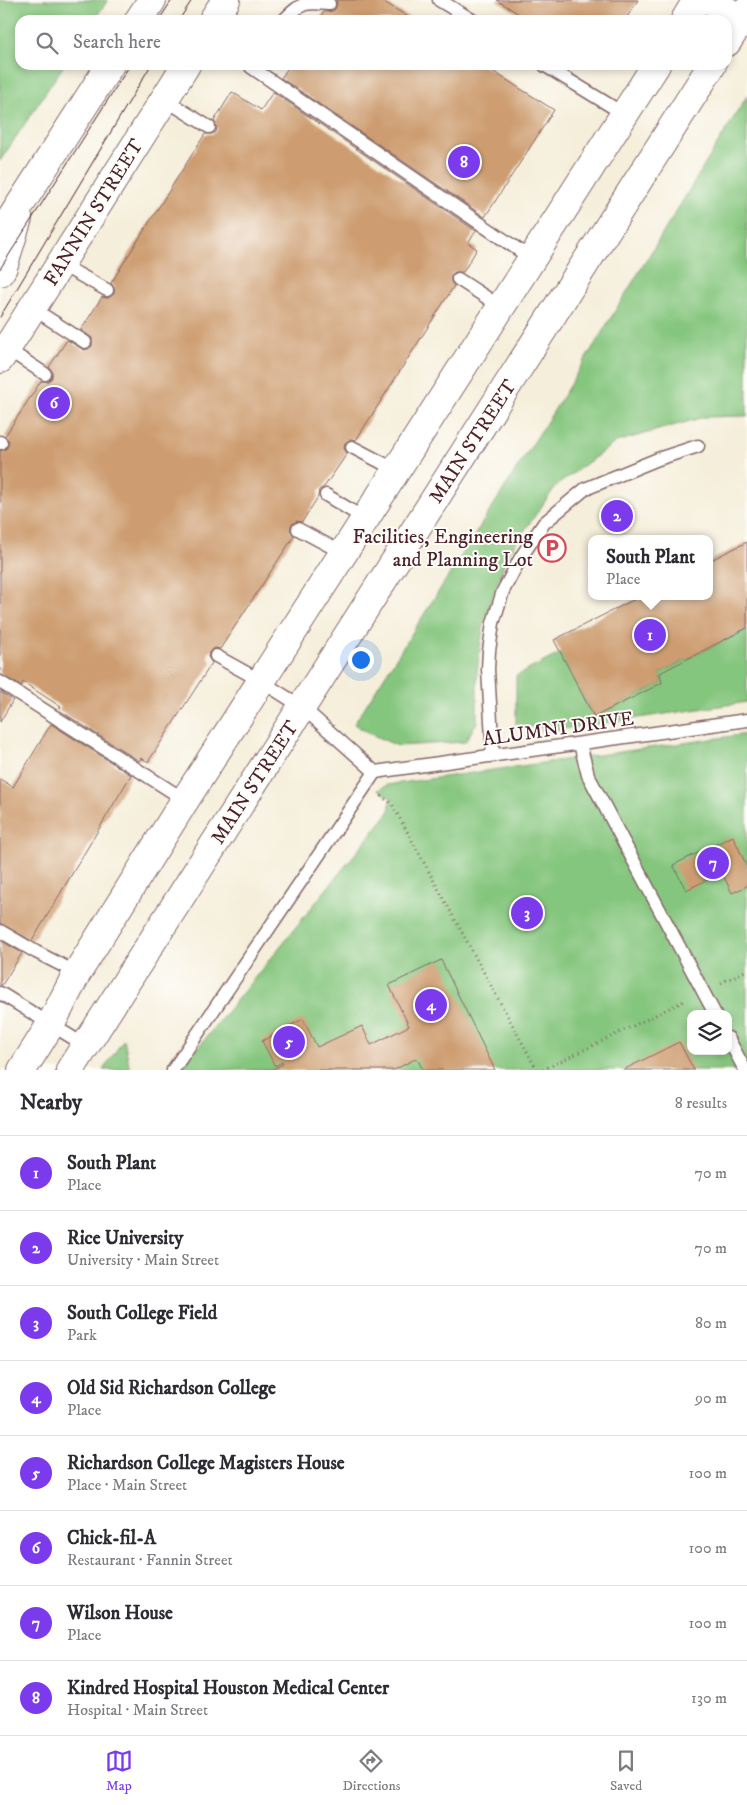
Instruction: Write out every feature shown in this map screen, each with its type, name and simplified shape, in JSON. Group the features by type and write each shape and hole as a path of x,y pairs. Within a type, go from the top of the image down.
{"main road":[{"path":"142,15 152,0"},
{"path":"216,15 226,0"},
{"path":"687,15 697,0"},
{"path":"710,0 728,15"},
{"path":"0,236 107,70"},
{"name":"FANNIN STREET","path":"3,354 183,70"},
{"path":"22,1070 51,1024 77,973 185,800 653,70"},
{"name":"MAIN STREET","path":"70,1070 709,70"},
{"path":"0,272 23,199"}],"lane":[{"path":"440,0 464,15"},
{"path":"289,15 298,6 314,3 329,4"},
{"path":"256,70 532,259"},
{"path":"552,70 624,114"},
{"path":"164,100 210,128"},
{"path":"60,264 107,290"},
{"path":"458,279 501,307"},
{"path":"32,308 85,342"},
{"path":"3,354 45,374"},
{"path":"493,756 488,669 489,651 493,623 503,591 521,556 544,523 585,489 658,459 698,446"},
{"path":"352,447 396,470"},
{"path":"326,495 365,519"},
{"path":"298,530 343,553"},
{"path":"173,1070 375,772 302,707 216,656"},
{"path":"0,682 185,800"},
{"name":"ALUMNI DRIVE","path":"375,772 747,720"},
{"path":"580,744 588,775 713,1010"},
{"path":"0,931 77,973"},
{"path":"0,993 86,1046"},
{"path":"732,1046 745,1070"}],"path":[{"path":"366,786 392,804 537,1070"},
{"path":"543,1070 747,970"}],"green space":[{"path":"0,0 108,0 98,15 15,15 15,70 61,70 0,161"},
{"path":"747,96 747,416 704,417 616,442 556,486 507,555 484,621 477,672 477,722 465,742 398,746 368,733 354,724 555,409"},
{"path":"747,629 747,702 542,732 542,726 523,727 516,724 516,676 561,653 594,717 662,683 660,673"},
{"path":"747,734 747,1070 180,1070 389,812 391,798 378,790 387,785"},
{"path":"124,1039 130,1070 103,1070"}],"building":[{"path":"336,0 381,0 405,15 322,15 324,12 335,9"},
{"path":"497,0 638,0 628,15 520,15"},
{"path":"287,70 491,70 554,110 485,217 281,78"},
{"path":"232,92 261,110 273,92 476,231 468,243 477,249 463,272 455,272 451,275 451,282 454,286 356,440 351,439 345,443 344,448 347,454 324,487 319,490 318,497 302,522 297,521 291,525 290,530 294,536 220,649 215,648 209,652 208,657 212,663 148,762 141,758 139,761 59,710 61,707 23,682 21,686 0,674 0,451 7,448 9,441 5,436 41,381 48,381 52,378 52,371 49,367 67,340 84,350 92,346 92,338 81,330 102,297 108,298 114,294 115,289 111,283 205,134 216,132 217,127 214,121"},
{"path":"747,542 747,628 660,673 662,683 594,717 554,640 633,600 713,600 713,559"},
{"path":"0,692 13,700 0,722"},
{"path":"51,724 131,775 32,941 0,923 0,779 13,787"},
{"path":"733,836 747,867 747,886 732,893 722,873 686,890 673,865"},
{"path":"0,940 22,953 2,985 0,985"},
{"path":"441,960 495,1070 423,1070 417,1058 394,1070 271,1070 283,1064 282,1062 275,1066 262,1041 303,1019 317,1047 362,1026 371,1045 409,1026 389,985"},
{"path":"679,1042 694,1070 623,1070"}],"tram line":[{"path":"162,15 172,0"},
{"path":"182,15 192,0"},
{"path":"0,269 127,70"},
{"path":"0,317 148,70"}],"place":[{"name":"Kindred Hospital Houston Medical Center","path":"464,162"},
{"name":"Chick-fil-A","path":"54,403"},
{"name":"Rice University","path":"617,516"},
{"name":"Facilities, Engineering and Planning Lot","path":"552,548"},
{"name":"South Plant","path":"650,635"},
{"name":"Wilson House","path":"713,863"},
{"name":"South College Field","path":"527,913"},
{"name":"Old Sid Richardson College","path":"431,1005"},
{"name":"Richardson College Magisters House","path":"289,1042"}]}
